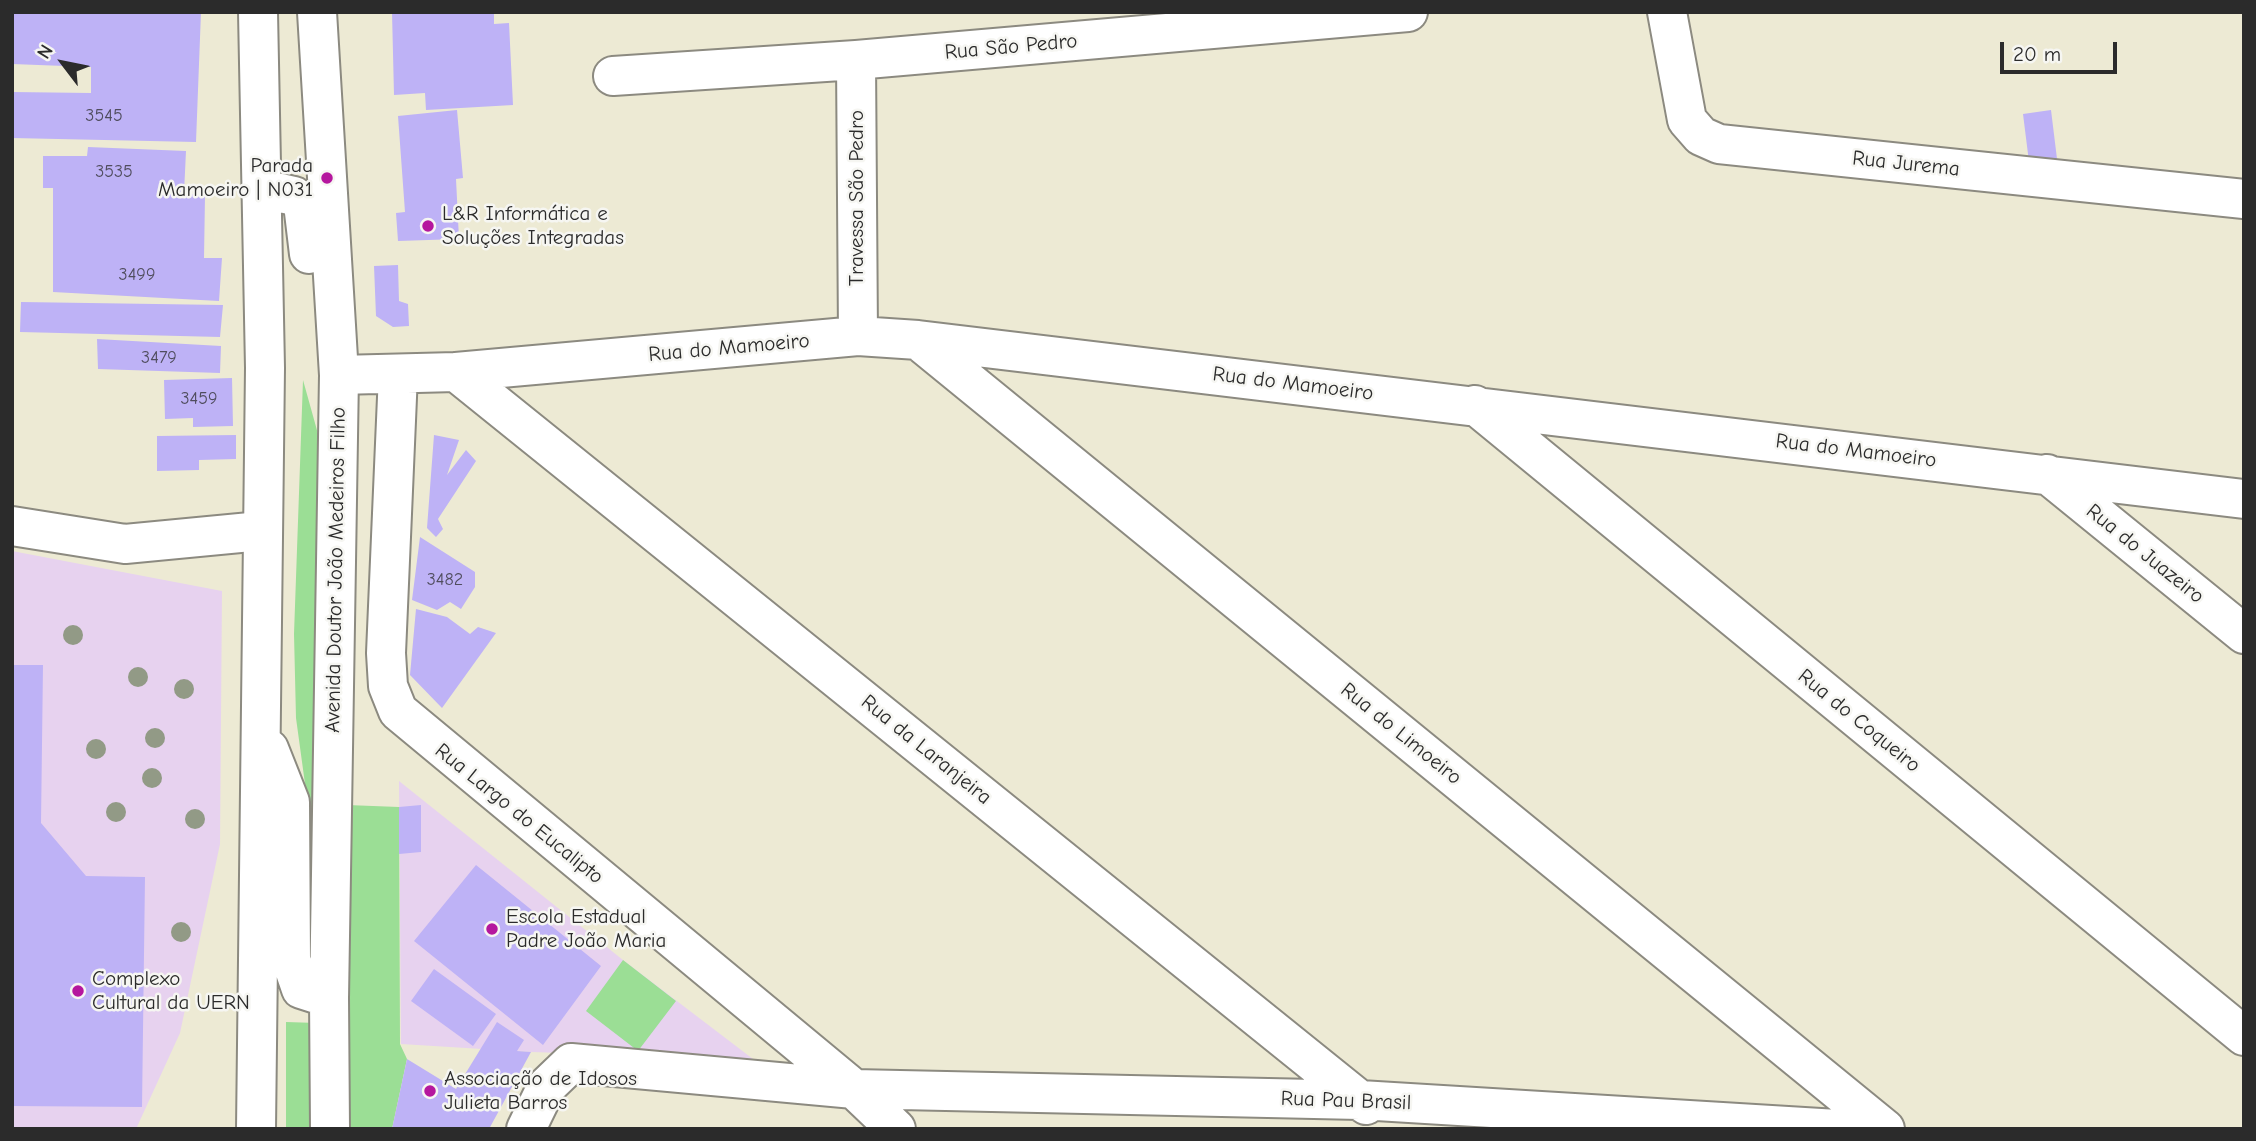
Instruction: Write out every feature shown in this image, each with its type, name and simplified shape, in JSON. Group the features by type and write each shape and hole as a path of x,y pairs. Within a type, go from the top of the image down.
{"street":[{"path":"256,1129 265,368 258,12"},
{"name":"Avenida Doutor João Medeiros Filho","path":"317,12 339,375 340,469 329,998 330,1129"},
{"name":"Rua São Pedro","path":"613,76 856,60 1137,24 1408,12"},
{"name":"Rua Jurema","path":"1667,12 1687,120 1700,136 1719,144 2244,199"},
{"name":"Travessa São Pedro","path":"856,60 858,336"},
{"path":"262,196 276,192 294,196 303,204 309,243 318,394 340,469"},
{"name":"Rua do Mamoeiro","path":"339,375 456,372 858,336 918,340 1475,405 2244,499"},
{"name":"Rua do Limoeiro","path":"918,340 1885,1129"},
{"name":"Rua da Laranjeira","path":"456,372 1395,1129"},
{"name":"Rua Largo do Eucalipto","path":"398,374 386,653 388,685 398,711 872,1115"},
{"name":"Rua do Coqueiro","path":"1475,405 2244,1036"},
{"name":"Rua do Juazeiro","path":"2047,474 2244,634"},
{"path":"12,526 125,544 261,531"},
{"path":"261,730 290,802 290,961 301,989 329,998"},
{"path":"526,1129 547,1086 570,1063 872,1115"},
{"name":"Rua Pau Brasil","path":"872,1115 1360,1100 1837,1129"}],"shaded area":[{"path":"12,551 222,591 220,844 180,1033 136,1129 12,1129"},
{"name":"Escola Estadual Padre João Maria","path":"399,781 623,960 753,1059 531,1052 401,1044"}],"green space":[{"path":"303,380 330,477 312,835 296,718 294,634"},
{"path":"347,805 399,807 400,1044 407,1059 392,1129 348,1129"},
{"path":"623,960 676,1001 638,1051 586,1011"},
{"path":"286,1022 317,1023 316,1129 286,1129"}],"building":[{"path":"12,12 201,12 196,142 12,138 12,92 91,93 91,67 12,64"},
{"path":"392,12 494,12 494,24 509,23 513,105 426,110 425,93 394,95"},
{"path":"457,110 463,178 456,179 459,239 398,241 396,213 405,212 398,116"},
{"path":"2051,110 2058,167 2030,170 2023,114"},
{"path":"88,147 186,151 184,193 205,196 204,258 222,258 219,301 53,292 53,188 43,188 43,156 87,156"},
{"path":"398,265 399,301 408,304 409,326 393,327 376,316 374,266"},
{"path":"21,302 223,305 220,337 20,332"},
{"path":"97,339 221,346 220,373 98,369"},
{"path":"232,378 233,426 193,427 193,418 165,419 164,380"},
{"path":"236,435 236,459 199,460 199,470 157,471 157,436"},
{"path":"434,435 459,440 447,475 466,450 476,461 438,519 443,529 436,537 427,528"},
{"path":"420,537 475,572 475,587 461,609 450,602 437,610 412,600"},
{"path":"416,609 447,617 470,634 478,627 496,633 442,708 410,675"},
{"name":"Complexo Cultural da UERN","path":"12,665 43,665 41,823 86,876 145,877 142,1107 12,1106"},
{"path":"421,805 421,852 399,854 399,807"},
{"path":"476,865 601,966 543,1045 414,941"},
{"path":"434,969 496,1014 473,1046 411,1001"},
{"path":"497,1022 524,1040 517,1051 531,1052 489,1129 392,1129 407,1059 456,1089"}],"place":[{"name":"Parada Mamoeiro | N031","path":"327,178"},
{"name":"L&R Informática e Soluções Integradas","path":"428,226"},
{"name":"Escola Estadual Padre João Maria","path":"492,929"},
{"name":"Complexo Cultural da UERN","path":"78,991"},
{"name":"Associação de Idosos Julieta Barros","path":"430,1091"}]}
